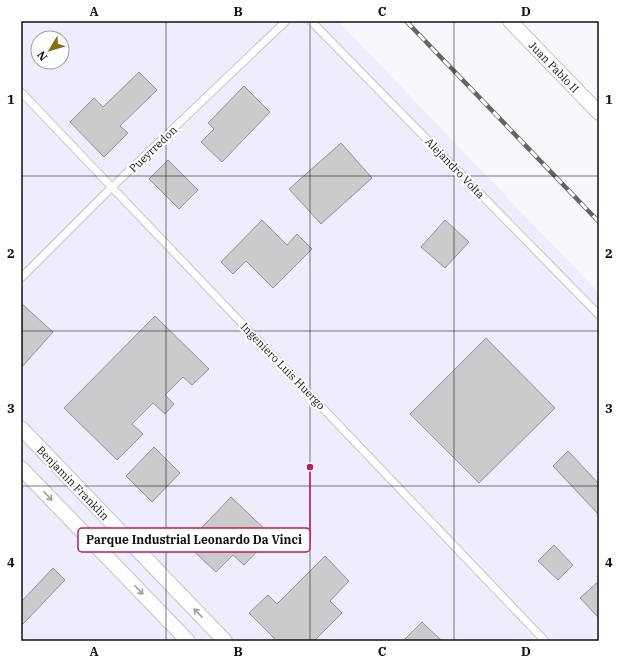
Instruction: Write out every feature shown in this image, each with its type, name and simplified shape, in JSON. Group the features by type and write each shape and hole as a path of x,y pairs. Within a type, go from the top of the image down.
{"street":[{"name":"Juan Pablo II","path":"510,21 599,113"},
{"name":"Benjamín Franklin","path":"21,428 225,641"},
{"path":"21,468 188,641"}],"lane":[{"name":"Pueyrredon","path":"21,278 112,187 286,21"},
{"name":"Alejandro Volta","path":"311,21 599,315"},
{"name":"Ingeniero Luis Huergo","path":"21,92 545,641"}],"shaded area":[{"path":"21,21 338,21 599,293 599,641 21,641"}],"building":[{"path":"139,72 157,90 120,126 128,133 104,157 70,122 94,98 103,107"},
{"path":"244,86 270,112 222,162 201,142 214,129 208,123"},
{"path":"341,143 372,178 321,224 289,189"},
{"path":"168,160 198,190 179,209 149,179"},
{"path":"262,220 287,245 297,234 312,249 273,288 246,261 233,274 221,262"},
{"path":"445,220 469,242 445,268 421,247"},
{"path":"21,303 53,332 21,368"},
{"path":"155,316 209,369 192,385 183,377 165,395 174,404 165,414 153,403 132,424 143,434 117,460 64,408"},
{"path":"486,338 555,408 479,483 410,414"},
{"path":"154,447 180,473 152,502 126,476"},
{"path":"568,451 599,484 599,515 553,466"},
{"path":"231,497 272,536 244,565 233,555 216,572 186,544"},
{"path":"554,545 573,565 558,580 538,561"},
{"path":"325,556 349,581 330,601 342,613 314,641 277,641 249,613 268,595 277,604"},
{"path":"53,568 65,580 23,624 21,622 21,602"},
{"path":"599,581 599,618 580,598"},
{"path":"422,622 442,641 403,641"}],"railway":[{"path":"406,21 599,222"}],"place":[{"name":"Parque Industrial Leonardo Da Vinci","path":"310,467"}]}
